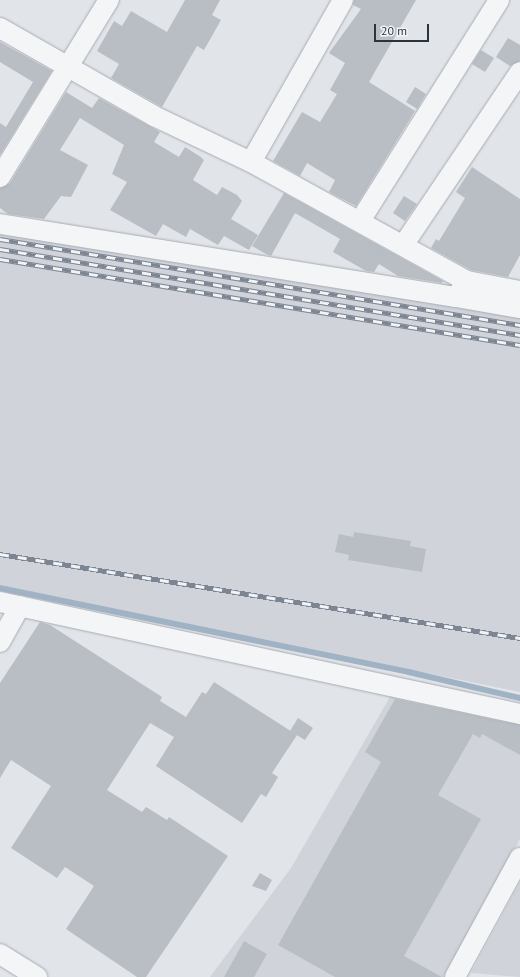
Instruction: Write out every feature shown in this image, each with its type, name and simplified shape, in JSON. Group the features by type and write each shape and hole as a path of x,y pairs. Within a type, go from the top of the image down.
{"street":[{"path":"0,177 109,0"},
{"path":"251,162 343,0"},
{"path":"360,221 499,0"},
{"path":"0,28 67,68 154,116 251,162 404,244 462,289 520,308"},
{"path":"404,244 520,72"},
{"path":"0,224 462,289 520,291"},
{"path":"0,602 520,714"},
{"path":"0,642 20,606"},
{"path":"457,977 520,858"},
{"path":"0,954 28,974"}],"shaded area":[{"path":"0,232 520,318 520,692 0,586"},
{"path":"394,690 520,718 520,839 444,977 210,977 291,868"},
{"path":"520,882 520,977 471,973"}],"building":[{"path":"185,0 220,0 212,15 221,20 204,50 197,46 162,107 111,78 119,64 97,51 114,21 122,26 131,11 167,32"},
{"path":"354,0 416,0 369,82 415,111 356,206 329,192 335,180 307,163 300,176 273,161 302,112 320,122 337,94 330,90 345,63 329,53 361,9 353,5"},
{"path":"508,38 520,45 520,61 510,66 496,57"},
{"path":"0,42 52,71 0,155 0,123 6,127 33,82 0,62"},
{"path":"481,50 494,58 485,72 472,64"},
{"path":"415,87 426,94 417,109 406,102"},
{"path":"66,92 92,108 99,98 160,132 154,142 179,157 185,147 201,157 204,160 193,180 217,195 222,187 237,195 242,201 231,219 258,235 249,250 224,236 218,245 190,229 186,237 163,224 156,236 110,210 127,182 112,174 124,145 80,118 60,150 88,165 71,197 61,196 44,219 8,214 0,208 0,188 10,183"},
{"path":"472,167 520,199 520,255 508,277 471,270 431,248 436,239 439,241 465,198 456,192"},
{"path":"284,193 443,281 442,283 398,276 379,264 374,272 366,271 333,252 340,239 295,213 271,256 266,254 252,246"},
{"path":"404,196 417,204 405,221 393,213"},
{"path":"354,532 411,541 410,546 426,549 422,572 348,560 349,555 335,552 339,534 353,537"},
{"path":"40,622 50,625 162,697 160,701 186,717 202,692 206,694 214,682 297,735 272,773 278,777 266,797 261,794 242,823 156,766 174,737 150,723 107,790 142,812 146,807 167,820 169,817 228,856 146,977 137,977 66,929 94,886 65,867 57,878 11,848 51,786 11,760 0,778 0,683"},
{"path":"395,699 520,725 520,755 482,734 480,738 473,734 438,795 481,819 404,956 442,977 335,977 278,945 381,762 365,752"},
{"path":"298,718 313,728 305,740 290,731"},
{"path":"260,873 272,880 266,891 252,886"},
{"path":"244,941 267,954 254,977 224,977"}],"waterway":[{"path":"0,588 409,672 520,698"}],"railway":[{"path":"0,239 520,325"},
{"path":"0,249 520,335"},
{"path":"0,259 520,345"},
{"path":"0,554 520,638"}]}
